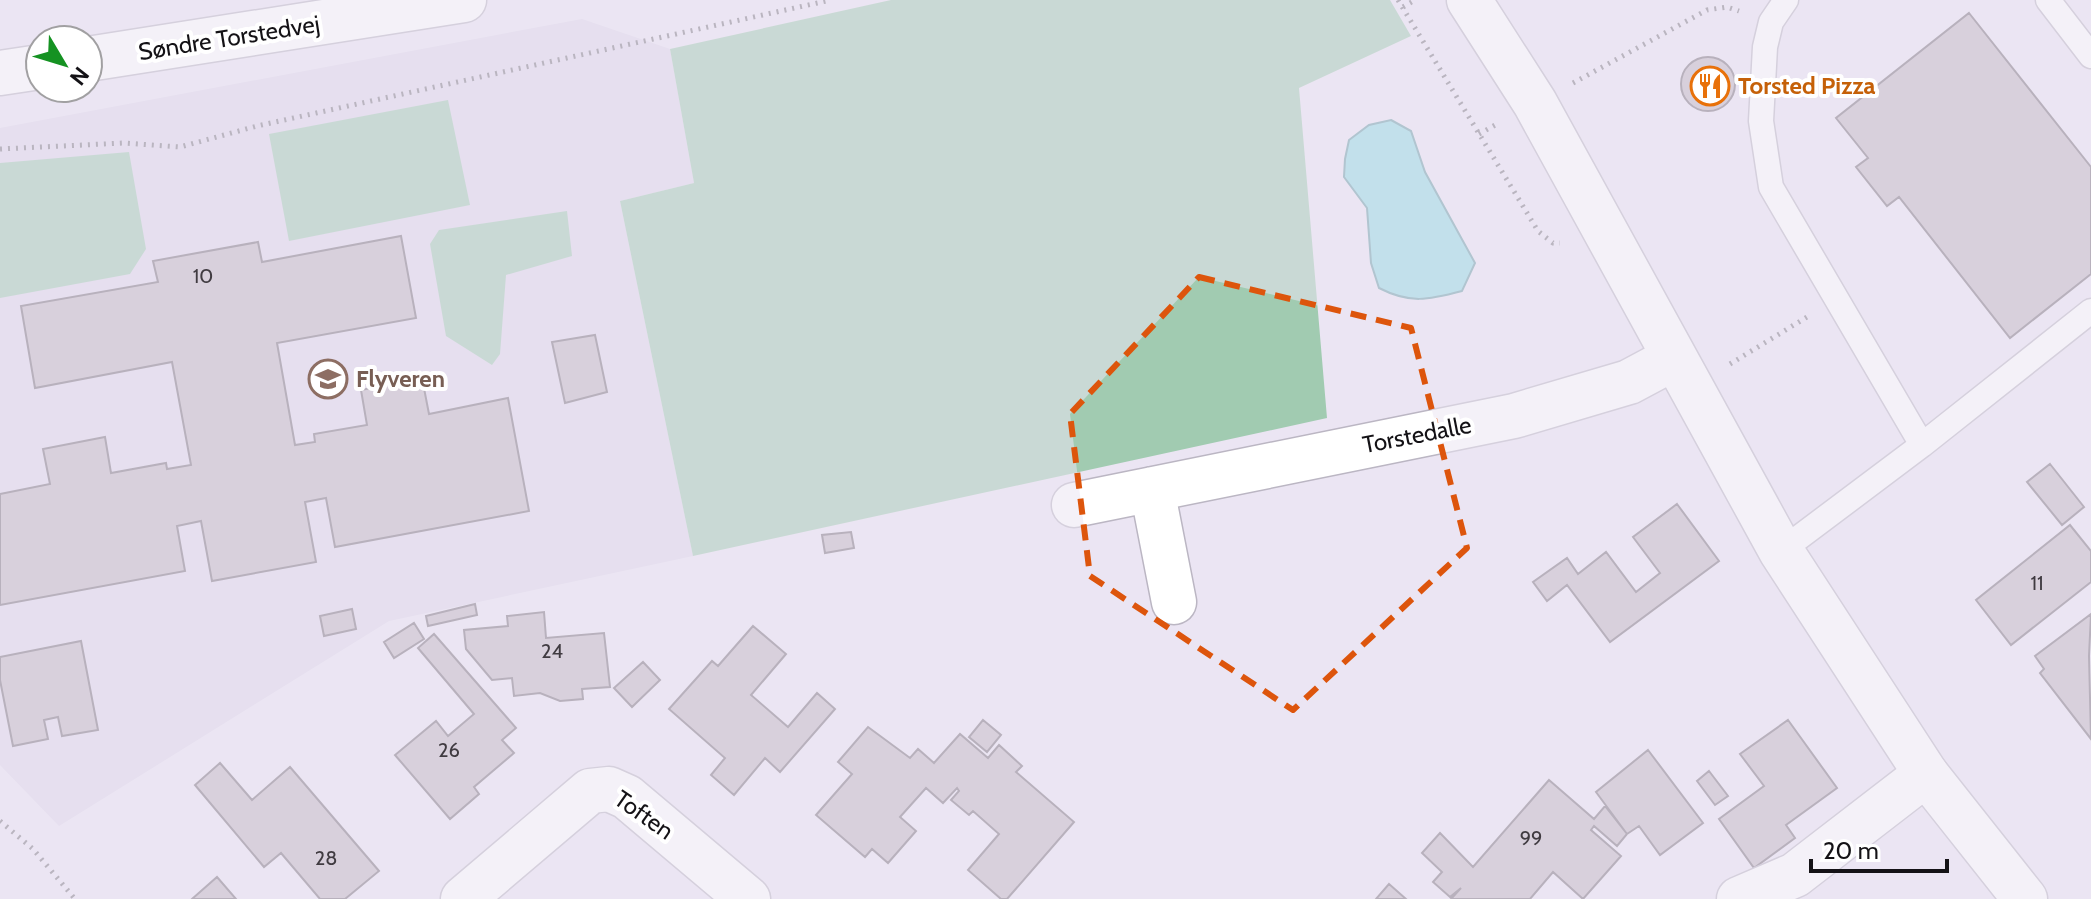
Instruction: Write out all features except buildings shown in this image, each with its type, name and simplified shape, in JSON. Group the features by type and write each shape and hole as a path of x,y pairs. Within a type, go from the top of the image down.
{"street":[{"name":"Søndre Torstedvej","path":"104,56 464,0"},
{"path":"1481,4 1781,551 1926,774 2025,899"},
{"path":"0,73 24,69"},
{"name":"Torstedalle","path":"1074,505 1514,416 1629,382 1682,373"},
{"path":"1152,489 1174,602"},
{"path":"1739,899 1801,887 1926,774"},
{"name":"Toften","path":"463,899 590,791 609,789 627,797 748,899"}],"lane":[{"path":"1786,0 1771,22 1765,47 1761,121 1765,165 1777,202 1922,445"},
{"path":"2048,0 2091,56"},
{"path":"1781,551 1922,445 2091,311"}],"path":[{"path":"0,149 124,143 180,147 257,126 831,0"},
{"path":"1398,0 1538,231 1553,243 1578,244 1606,232"},
{"path":"1403,7 1415,0"},
{"path":"1479,134 1707,10 1727,4 1771,22"},
{"path":"1682,373 1835,300"},
{"path":"0,821 33,849 75,899"}],"highlighted area":[{"path":"1199,277 1411,328 1467,548 1293,710 1090,576 1070,414"}],"shaded area":[{"name":"Flyveren","path":"582,19 670,49 694,183 620,201 693,556 389,621 59,826 0,765 0,128"}],"green space":[{"path":"891,0 1390,0 1411,36 1299,88 1327,418 693,556 620,201 694,183 670,49"},
{"path":"448,100 470,205 289,241 269,134"},
{"path":"129,152 146,249 130,274 0,298 0,163"},
{"path":"567,211 572,256 506,275 500,354 492,365 446,336 430,244 439,230"}],"water":[{"path":"1391,120 1411,131 1425,172 1475,263 1462,291 1419,299 1379,288 1371,263 1367,208 1344,177 1345,159 1349,140 1369,125"}],"place":[{"name":"Torsted Pizza","path":"1710,86"},
{"name":"Flyveren","path":"328,379"}]}
